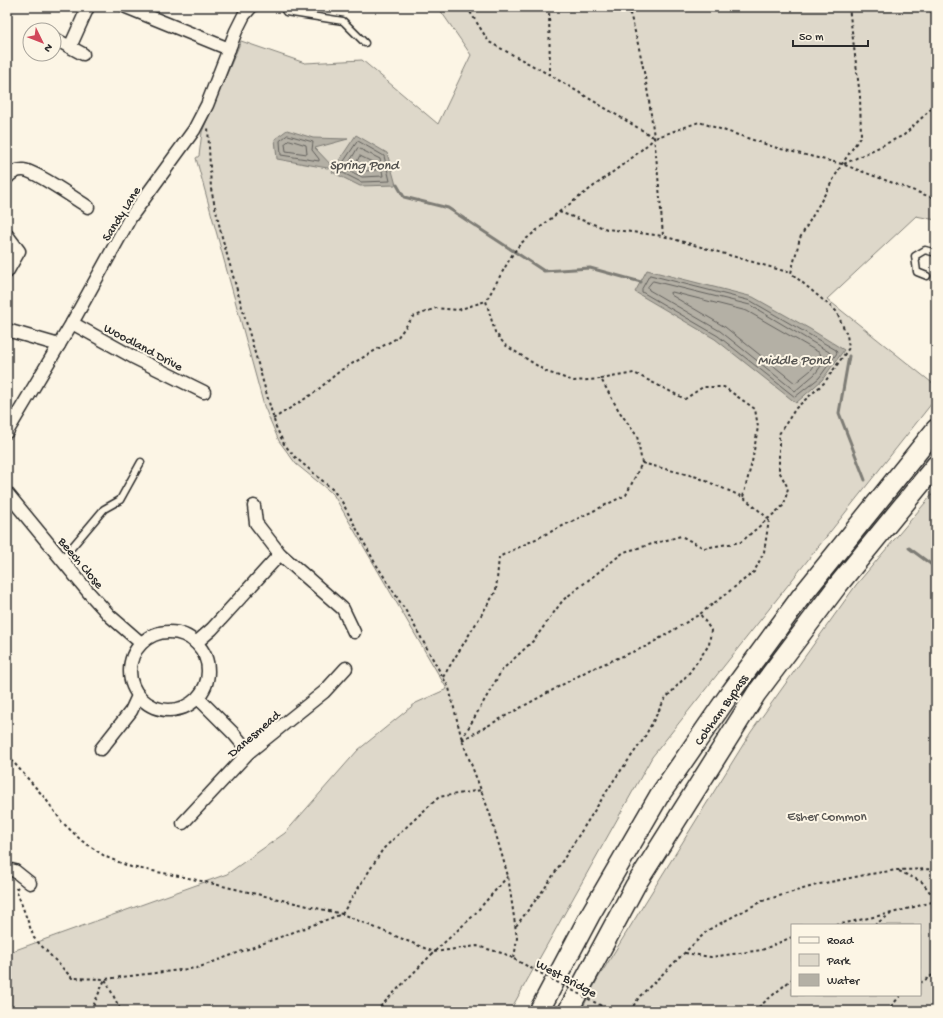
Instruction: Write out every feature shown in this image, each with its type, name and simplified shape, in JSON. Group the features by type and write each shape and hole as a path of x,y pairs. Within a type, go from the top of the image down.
{"highway":[{"name":"Cobham Bypass","path":"539,1011 590,915 659,796 731,692 800,598 936,429"},
{"name":"Cobham Bypass","path":"568,1011 635,886 756,694 838,585 936,465"}],"street":[{"path":"70,46 88,7"},
{"path":"126,7 229,49"},
{"name":"Sandy Lane","path":"7,432 59,346 130,218 178,154 207,105 244,15 251,7"},
{"path":"62,42 83,54"},
{"path":"7,178 14,172 24,170 58,187 88,207"},
{"path":"7,235 20,251 7,272"},
{"name":"Woodland Drive","path":"72,323 133,357 204,392"},
{"path":"7,330 59,346"},
{"name":"Beech Close","path":"7,493 110,616 141,643"},
{"path":"254,506 256,523 280,554 343,609 354,632"},
{"path":"196,643 212,629 280,554"},
{"path":"175,632 188,636 203,649 209,667 206,685 198,698 181,709 173,710 152,707 138,696 130,676 132,656 141,643 157,633 175,632"},
{"name":"Danesmead","path":"183,823 249,752 267,736 324,692 346,668"},
{"path":"101,748 131,711 138,696"},
{"path":"198,698 234,734 249,752"},
{"path":"7,869 25,875"}],"lane":[{"path":"283,7 286,12 343,20 365,43"},
{"path":"927,276 917,272 915,256 925,250 936,253"},
{"path":"62,559 104,509 120,500 141,462"}],"path":[{"path":"467,7 488,42 550,75 655,138"},
{"path":"549,7 550,75"},
{"path":"628,7 639,43 655,138 663,236"},
{"path":"791,273 800,238 842,164 861,136 860,96 849,7"},
{"path":"842,164 904,135 936,104"},
{"path":"207,105 211,189 222,238 273,419 284,444 295,457 332,489 341,500 374,561 408,616 449,688 462,740 490,814 508,876 517,938 514,959"},
{"path":"273,419 314,393 341,370 397,338 413,317 436,308 458,310 486,301 512,255 520,244 559,212 633,157 655,138 699,122 777,148 842,164 936,199"},
{"path":"462,740 502,670 534,640 564,600 624,552 681,536 704,548 741,542 770,519 784,505 788,488 779,471 780,434 796,408 824,383 849,348 847,335 836,311 791,273 663,236 607,230 559,212"},
{"path":"486,301 495,332 506,345 547,372 574,381 634,374 685,400 703,387 724,387 755,409 758,427 752,462 743,497"},
{"path":"443,677 496,591 499,557 626,495 642,463 637,436 619,411 601,379"},
{"path":"642,463 697,478 743,497 770,519"},
{"path":"462,740 589,670 647,646 700,614 754,572 764,552 770,519"},
{"path":"515,927 547,885 614,780 643,740 665,699 689,672 709,645 711,630 700,614"},
{"path":"7,755 45,798 62,822 82,841 106,857 131,867 184,877 342,914 434,952"},
{"path":"25,875 16,890 34,938 72,978 104,979 198,968 342,914 383,849 439,797 481,790"},
{"path":"932,868 936,866"},
{"path":"630,1011 640,996 708,930 762,901 820,884 897,870 936,869"},
{"path":"841,924 892,913 936,901 922,882 897,870"},
{"path":"376,1011 434,952 472,917 508,876"},
{"path":"876,924 892,913"},
{"path":"685,953 711,958 762,950 791,937"},
{"name":"West Bridge","path":"434,952 477,946 505,954 611,1011"},
{"path":"921,981 936,973"},
{"path":"91,1011 104,979"},
{"path":"104,979 121,1011"},
{"path":"754,1011 791,980"},
{"path":"887,1011 900,996"}],"green space":[{"path":"438,7 936,7 936,220 916,216 827,299 936,386 936,398 652,757 510,1011 7,1011 7,953 227,874 285,833 358,750 416,703 447,689 333,494 296,464 279,441 264,406 196,158 199,156 202,132 241,41 305,63 362,60 438,124 471,55"},
{"name":"Esher Common","path":"936,490 936,1011 581,1011 597,980 751,732 856,585"}],"water":[{"name":"Spring Pond","path":"287,130 313,138 348,139 315,148 334,168 356,135 387,153 396,185 360,186 332,172 333,169 277,159 275,139"},
{"name":"Middle Pond","path":"647,270 753,297 844,350 822,380 796,403 715,339 635,292"}],"waterway":[{"path":"397,185 404,197 448,208 544,271 590,268 641,282"},
{"path":"849,356 839,413 865,480"},
{"path":"909,548 936,568"}]}
